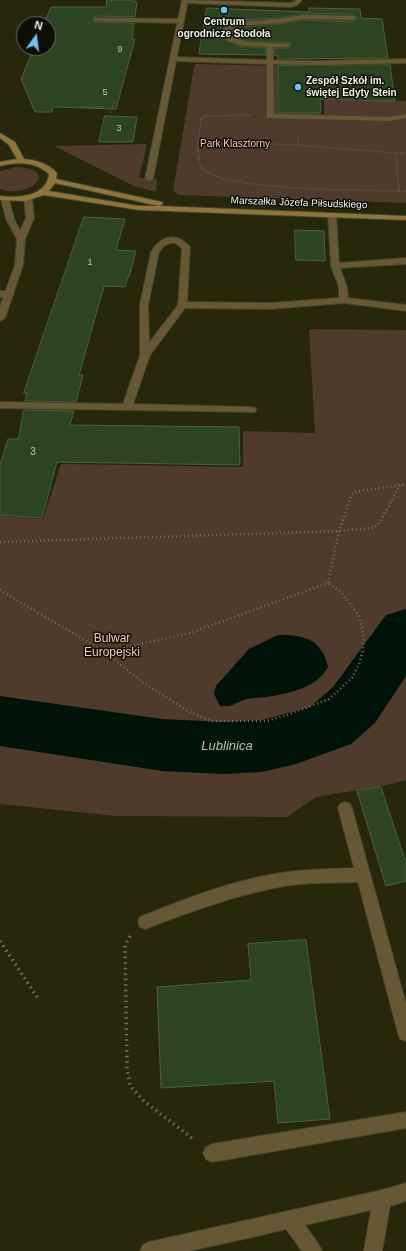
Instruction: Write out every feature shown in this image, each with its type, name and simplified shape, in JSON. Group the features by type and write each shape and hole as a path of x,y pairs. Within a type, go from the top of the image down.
{"main road":[{"path":"0,135 12,144 21,160"},
{"path":"0,164 21,160 35,162 47,166 53,173 54,181 50,187 42,192 28,197 3,198"},
{"name":"Marszałka Józefa Piłsudskiego","path":"54,181 86,189 192,210"},
{"name":"Marszałka Józefa Piłsudskiego","path":"42,192 139,208 406,218"}],"street":[{"path":"149,179 185,0 295,4 299,0"},
{"path":"287,45 233,42 226,37 227,29 236,24 280,21 303,17 353,18"},
{"path":"96,20 182,21"},
{"path":"270,45 270,116 389,119 406,116"},
{"path":"173,59 333,63 406,61"},
{"path":"389,119 402,124"},
{"path":"0,318 10,294 19,265 21,239 30,218 28,197"},
{"path":"3,198 10,219 21,239"},
{"path":"332,215 335,266 342,287 344,300"},
{"path":"127,408 145,355 182,305 186,247 181,242 174,239 166,240 159,244 155,252 144,305 145,355"},
{"path":"335,266 354,266 390,261 406,261"},
{"path":"0,294 10,294"},
{"path":"182,305 270,306 344,300 406,308"},
{"path":"0,405 252,410"},
{"path":"345,808 406,1033"},
{"path":"145,922 194,902 242,888 287,879 362,875"},
{"path":"212,1153 406,1120"},
{"path":"149,1251 382,1199 406,1192"},
{"path":"373,1251 382,1199"},
{"path":"290,1220 313,1251"}],"path":[{"path":"111,113 115,100"},
{"path":"80,107 104,107"},
{"path":"270,116 204,116 201,118 198,158 202,168 214,176 226,180 254,184 406,191"},
{"path":"298,116 298,145"},
{"path":"200,145 250,143 406,153"},
{"path":"396,153 399,191"},
{"path":"328,583 339,531 348,501 354,492 406,484"},
{"path":"0,542 339,531 372,528 378,525 400,485"},
{"path":"0,590 104,652 142,682 191,713 212,721 226,722 266,721 287,715 329,699 352,678 359,664 363,650 363,633 359,616 341,592 328,583"},
{"path":"104,652 190,633 328,583"},
{"path":"145,922 128,938 125,945 127,1068 130,1086 144,1101 212,1153"},
{"path":"0,941 39,1000"}],"green space":[{"name":"Park Klasztorny","path":"196,64 277,66 277,113 324,114 324,93 355,94 358,101 406,101 406,203 179,195 173,191 194,67"},
{"path":"147,144 139,178 157,179 156,192 134,186 54,146"},
{"path":"16,167 30,169 37,173 39,178 36,183 21,190 11,191 0,189 0,171"},
{"name":"Bulwar Europejski","path":"309,329 406,330 406,780 383,786 316,797 287,817 116,816 0,804 0,516 43,519 61,464 243,467 243,431 315,433","holes":["278,635 302,637 315,643 316,681 298,690 266,697 246,699 228,707 214,694 216,686 249,649"]}],"shaded area":[{"path":"278,635 304,638 310,640 316,645 321,650 328,667 323,674 309,685 292,692 274,696 249,698 231,705 220,706 214,694 216,686 249,649"}],"building":[{"path":"107,0 134,0 134,2 137,2 135,17 96,16 92,20 94,22 134,23 132,39 135,39 116,109 53,107 52,112 35,112 21,79 31,56 56,56 56,16 47,16 51,7 106,7"},
{"path":"207,8 309,12 309,8 360,9 361,18 382,19 388,58 278,59 278,56 274,55 274,48 288,48 291,45 290,43 247,41 231,35 231,31 237,27 280,24 303,20 353,22 357,18 353,14 303,14 280,18 236,20 224,27 222,38 238,46 266,48 266,55 199,54"},
{"path":"390,65 395,101 320,99 321,113 278,113 278,66"},
{"path":"105,116 137,117 133,142 99,142"},
{"path":"84,217 125,219 116,250 136,251 129,277 125,287 104,286 79,375 83,375 76,402 25,401 27,393 24,393"},
{"path":"295,230 324,231 325,261 296,260"},
{"path":"24,410 74,411 70,425 239,427 240,465 57,462 42,518 0,515 0,465 8,439 18,439"},
{"path":"381,787 406,863 406,881 386,886 357,791"},
{"path":"306,940 330,1119 278,1123 274,1081 161,1088 157,987 251,980 248,944"}],"waterway":[{"name":"Lublinica","path":"0,721 162,745 223,748 262,746 296,738 330,726 354,705 406,631"}],"place":[{"name":"Centrum ogrodnicze Stodoła","path":"224,10"},
{"name":"Zespół Szkół im. świętej Edyty Stein","path":"298,87"}]}
